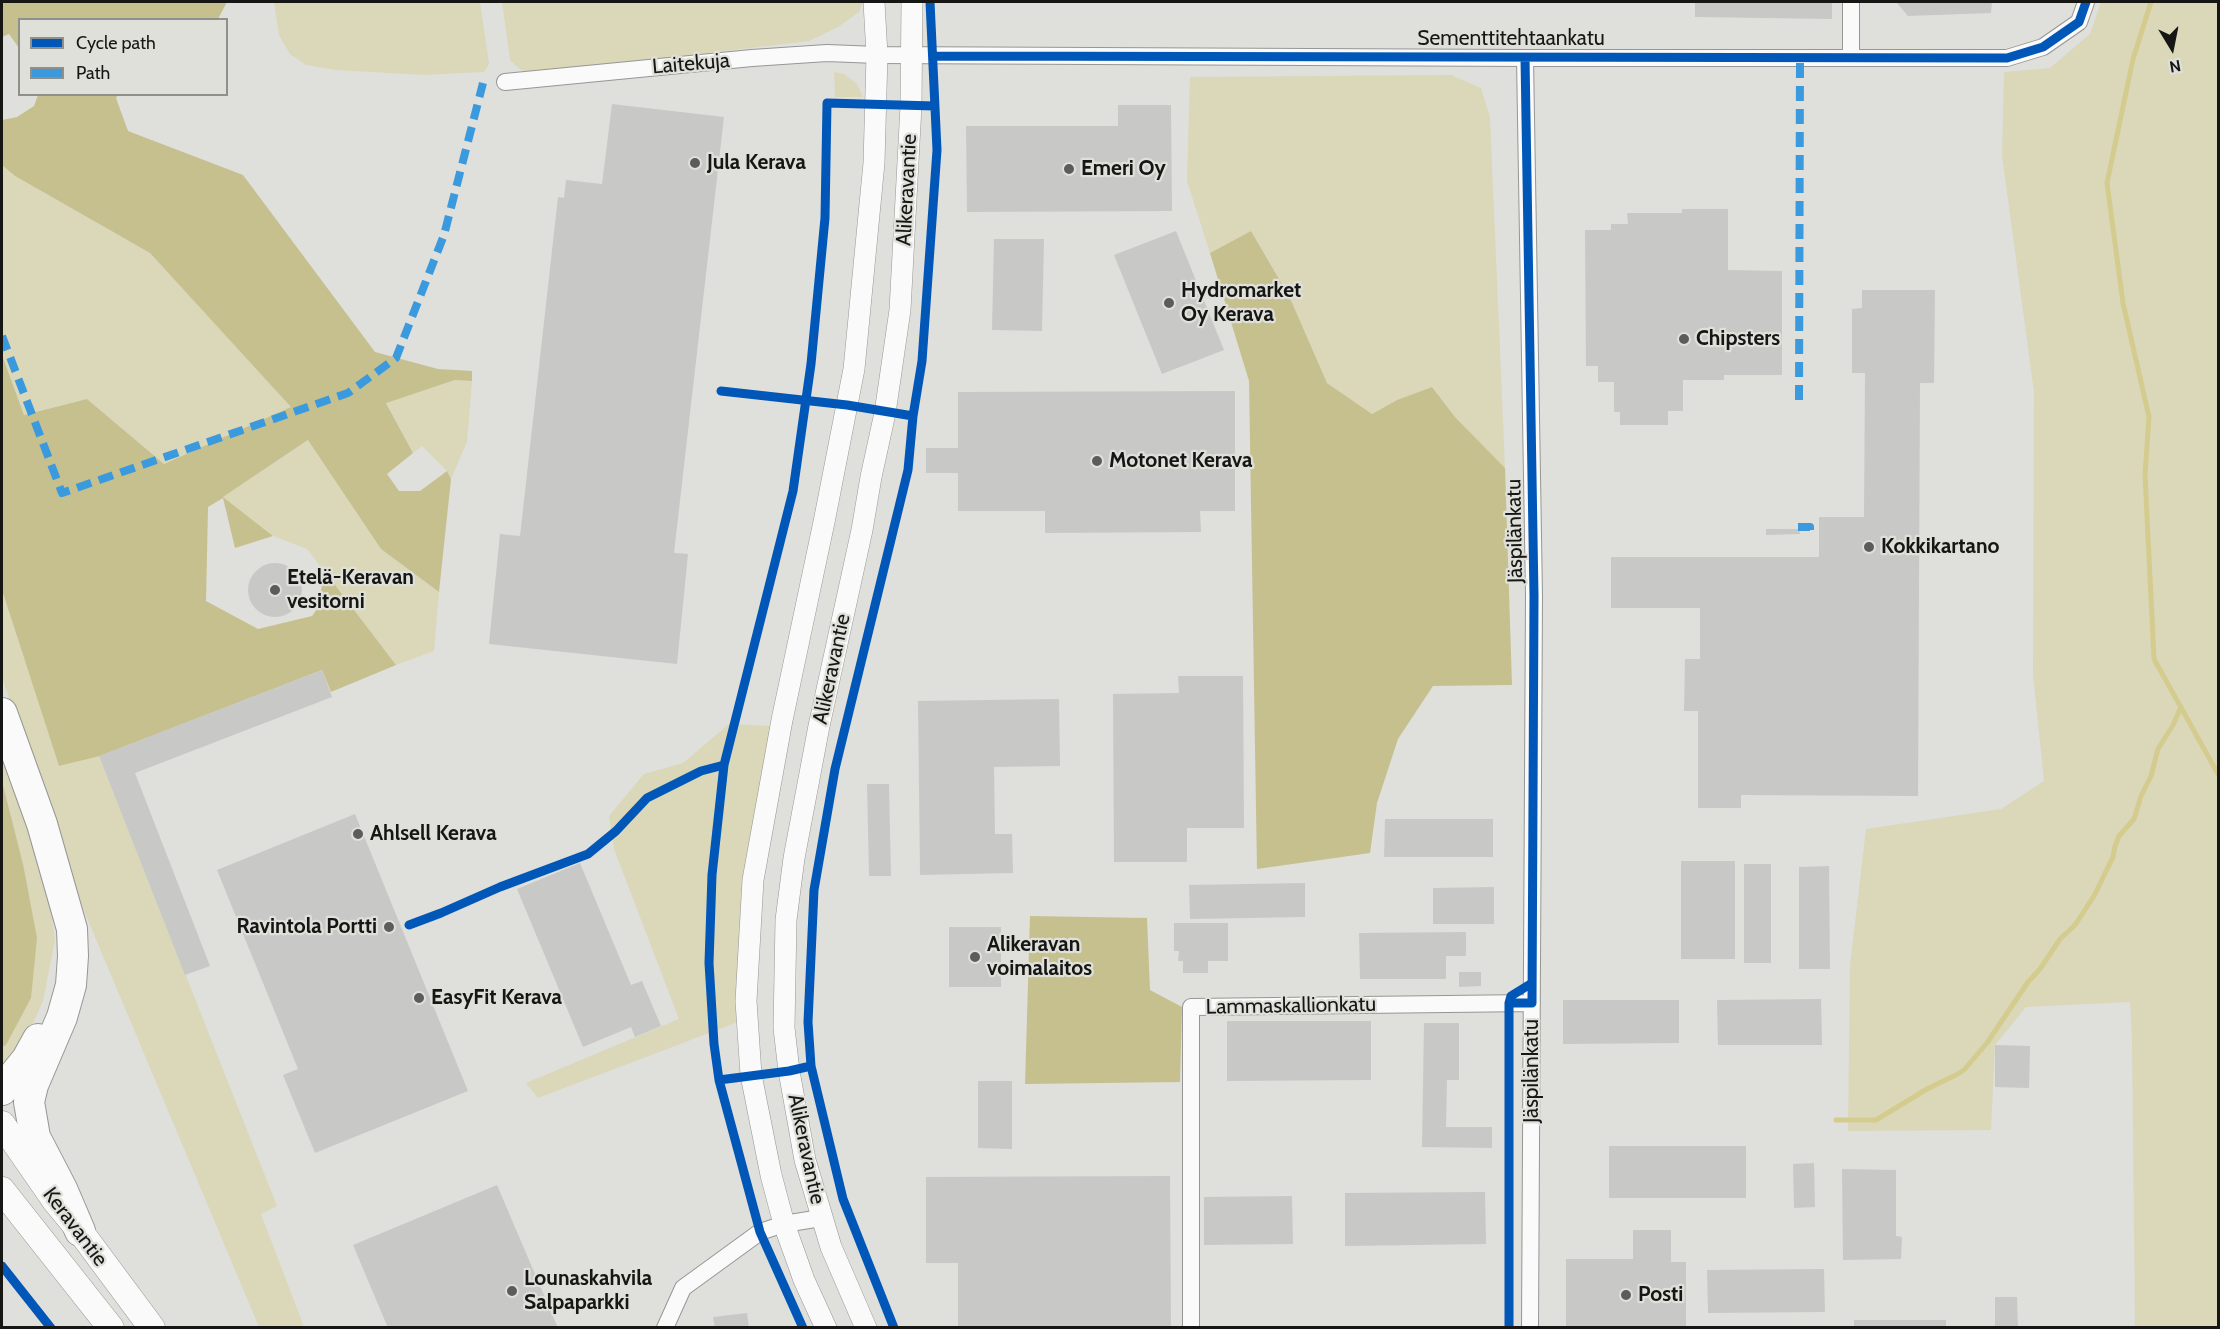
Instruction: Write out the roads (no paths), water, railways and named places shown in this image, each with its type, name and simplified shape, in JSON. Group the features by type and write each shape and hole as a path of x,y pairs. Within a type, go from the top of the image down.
{"highway":[{"path":"2,713 42,824 72,929 74,956 71,985 62,1017 33,1085 29,1101 35,1137 63,1189 80,1231"},
{"path":"2,1090 27,1059 46,1025 57,992 64,925 56,873"}],"main road":[{"name":"Keravantie","path":"2,1124 56,1202 152,1328"},
{"name":"Keravantie","path":"2,1190 111,1328"}],"street":[{"name":"Alikeravantie","path":"826,1328 804,1280 784,1224 761,1130 751,1076 746,1001 753,880 782,720 854,369 874,163 877,55 874,2"},
{"name":"Alikeravantie","path":"866,1328 831,1248 806,1160 789,1071 784,1028 786,920 806,792 862,530 900,310 906,223 912,2"},
{"path":"1851,2 1851,57"},
{"name":"Sementtitehtaankatu","path":"877,55 2007,58 2043,47 2079,22 2086,2"},
{"name":"Laitekuja","path":"505,82 752,58 827,53 877,55"},
{"name":"Jäspilänkatu","path":"1525,58 1534,596 1530,1328"},
{"name":"Lammaskallionkatu","path":"1191,1328 1191,1007 1532,1003"},
{"path":"665,1328 683,1288 760,1232 784,1224 822,1218"}],"waterway":[{"path":"2151,2 2133,59 2107,183 2123,303 2149,417 2145,475 2154,659 2218,774"},
{"path":"1836,1120 1876,1120 1964,1070 1987,1043 2028,982 2040,969 2060,939 2075,925 2094,896 2113,857 2119,836 2134,819 2141,796 2151,776 2158,749 2181,707"}],"place":[{"name":"Jula Kerava","path":"695,163"},
{"name":"Emeri Oy","path":"1069,169"},
{"name":"Hydromarket Oy Kerava","path":"1169,303"},
{"name":"Chipsters","path":"1684,339"},
{"name":"Motonet Kerava","path":"1097,461"},
{"name":"Kokkikartano","path":"1869,547"},
{"name":"Etelä-Keravan vesitorni","path":"275,590"},
{"name":"Ahlsell Kerava","path":"358,834"},
{"name":"Ravintola Portti","path":"389,927"},
{"name":"Alikeravan voimalaitos","path":"975,957"},
{"name":"EasyFit Kerava","path":"419,998"},
{"name":"Lounaskahvila Salpaparkki","path":"512,1291"},
{"name":"Posti","path":"1626,1295"}]}
